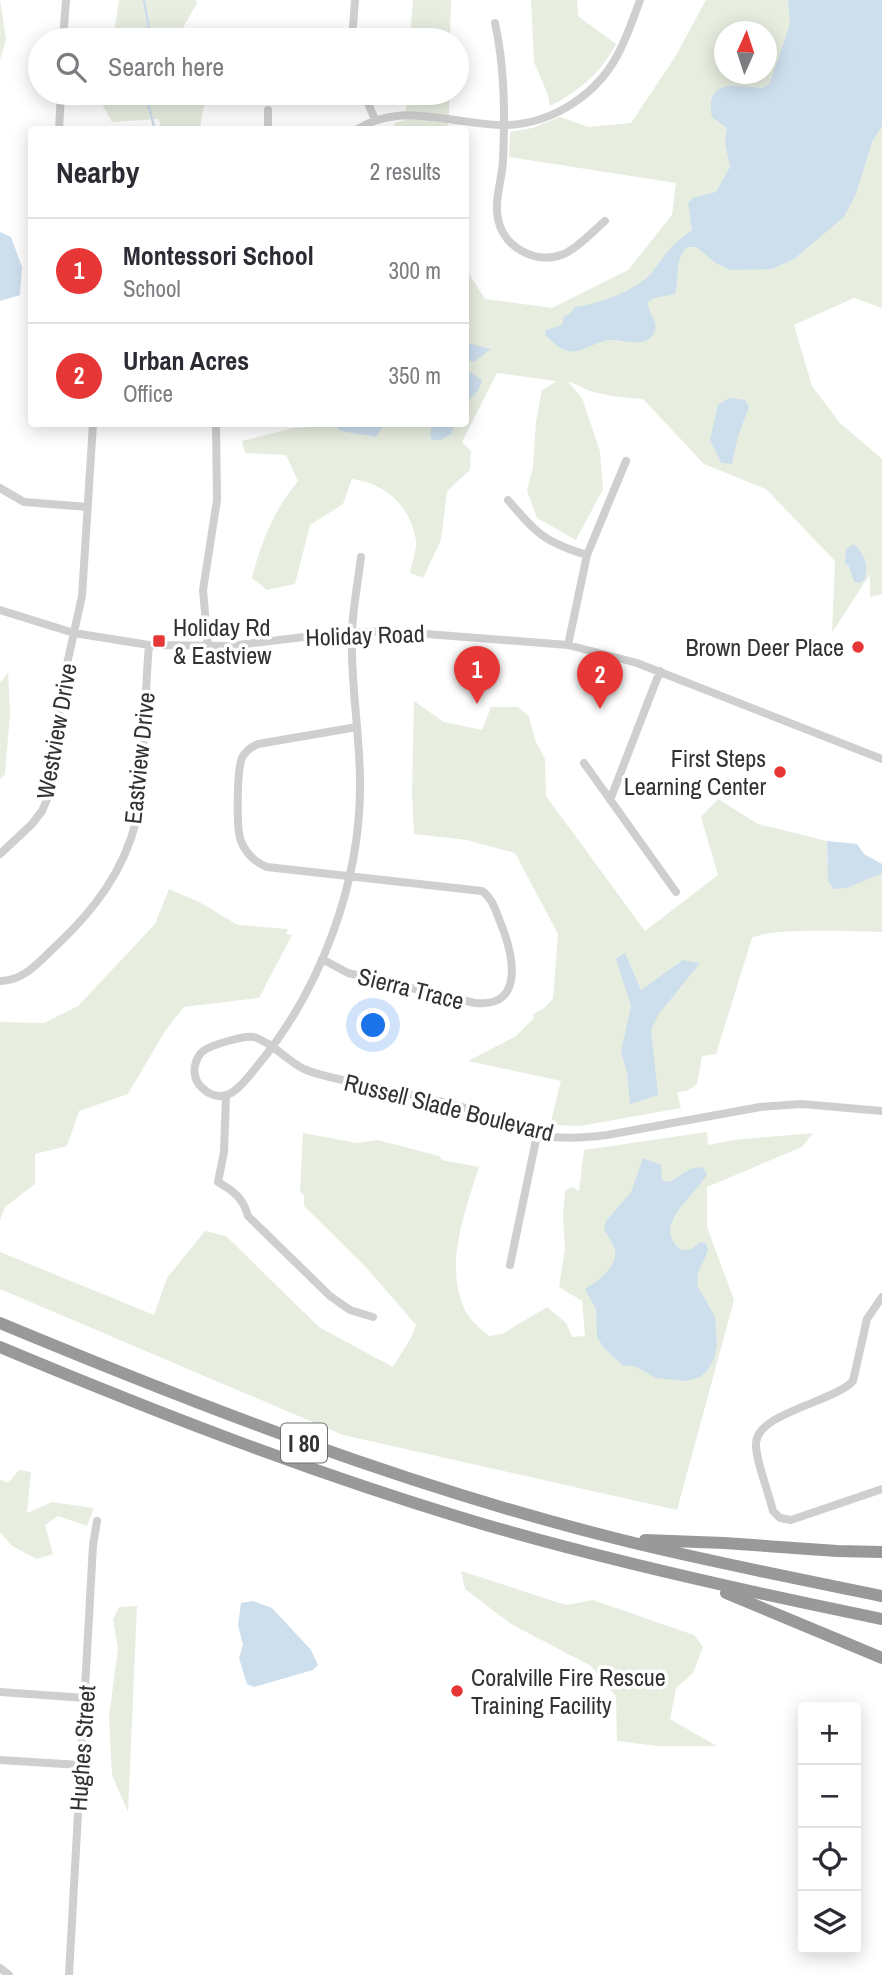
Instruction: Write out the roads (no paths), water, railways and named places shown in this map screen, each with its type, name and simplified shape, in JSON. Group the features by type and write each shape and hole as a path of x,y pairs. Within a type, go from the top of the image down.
{"highway":[{"name":"I 80","path":"0,1323 164,1391 284,1436 475,1498 617,1539 882,1596"},
{"name":"I 80","path":"0,1347 159,1413 362,1486 486,1525 700,1582 882,1619"},
{"path":"617,1539 882,1552"},
{"path":"700,1582 882,1658"}],"street":[{"path":"64,28 65,0"},
{"path":"353,28 355,0"},
{"path":"364,126 387,116 412,114 503,125 545,117 570,105 605,74 621,50 640,0"},
{"path":"495,23 502,62 503,162 496,212 501,230 512,245 527,254 554,257 572,249 605,221"},
{"path":"58,126 60,105"},
{"path":"369,105 375,120"},
{"path":"268,110 268,126"},
{"name":"Westview Drive","path":"0,854 32,824 48,800 54,771 60,696 82,596 93,427"},
{"path":"208,647 203,590 218,500 216,427"},
{"path":"568,645 587,555 626,461"},
{"path":"0,488 24,502 88,507"},
{"path":"508,500 538,534 558,547 587,555"},
{"path":"361,557 352,632 360,783 359,818 349,876 332,938 306,993 272,1047 239,1089 226,1096 224,1152 218,1182 234,1191 244,1204 248,1216 330,1296 351,1310 373,1317"},
{"name":"Holiday Road","path":"0,610 74,633 149,645 208,647 352,632 428,632 568,645 616,656 660,671 882,759"},
{"name":"Eastview Drive","path":"0,981 23,975 66,936 104,893 122,861 136,820 141,790 149,645"},
{"path":"610,800 660,671"},
{"path":"349,876 267,867 251,857 240,840 237,827 240,763 250,747 258,744 357,727"},
{"path":"584,763 676,892"},
{"name":"Sierra Trace","path":"322,959 348,973 475,1003 499,1001 510,984 512,956 490,898 482,891 349,876"},
{"name":"Russell Slade Boulevard","path":"226,1096 213,1095 199,1086 194,1075 197,1059 204,1050 243,1036 255,1038 272,1047 304,1069 331,1078 472,1110 537,1135 583,1138 760,1107 802,1104 882,1111"},
{"path":"510,1265 537,1135"},
{"path":"882,1297 867,1319 853,1381 840,1391 774,1421 758,1434 756,1445 773,1511 786,1520 882,1489"},
{"name":"Hughes Street","path":"69,1975 93,1545 97,1521"},
{"path":"0,1692 86,1698"},
{"path":"0,1760 80,1765"},
{"path":"0,1968 9,1975"}],"water":[{"path":"788,0 882,0 882,126 872,142 856,194 844,217 794,259 772,269 730,270 696,247 687,247 678,264 675,294 654,298 648,302 655,325 650,338 640,342 609,340 573,351 559,347 545,335 546,330 562,325 564,316 570,314 575,307 595,303 639,284 671,248 692,230 688,203 693,198 716,192 730,167 725,143 727,128 712,117 713,95 725,87 763,88 769,84 777,84 777,62 790,24"},
{"path":"0,232 11,237 22,267 20,295 0,301"},
{"path":"469,344 491,349 474,362 469,361"},
{"path":"469,371 482,380 479,389 469,401"},
{"path":"729,398 745,400 749,407 738,436 732,464 721,463 710,440 718,405"},
{"path":"336,427 383,427 376,437 341,431"},
{"path":"431,427 454,427 451,434 441,440 432,440"},
{"path":"854,544 866,564 865,579 860,583 854,582 849,566 845,563 846,549"},
{"path":"827,841 857,844 864,854 882,864 882,873 847,888 834,889 828,881"},
{"path":"625,953 641,990 683,960 700,963 658,1015 651,1030 658,1095 630,1104 627,1072 621,1052 631,1006 616,959"},
{"path":"643,1158 661,1165 662,1180 670,1182 690,1169 702,1167 707,1174 678,1211 670,1231 681,1250 692,1249 700,1242 706,1243 708,1251 698,1273 697,1285 715,1317 717,1346 707,1371 700,1377 686,1381 656,1378 637,1367 622,1365 604,1348 597,1337 596,1309 585,1289 601,1278 613,1262 615,1250 604,1229 606,1221 631,1192"},
{"path":"253,1601 272,1608 311,1650 318,1665 313,1670 254,1687 247,1684 239,1658 243,1645 238,1625 241,1603"}],"waterway":[{"path":"144,0 149,28"},
{"path":"148,105 154,126"}],"place":[{"name":"Holiday Rd & Eastview","path":"159,641"},
{"name":"Brown Deer Place","path":"858,647"},
{"name":"Montessori School","path":"477,704"},
{"name":"Urban Acres","path":"600,709"},
{"name":"First Steps Learning Center","path":"780,772"},
{"name":"Coralville Fire Rescue Training Facility","path":"457,1691"}]}
